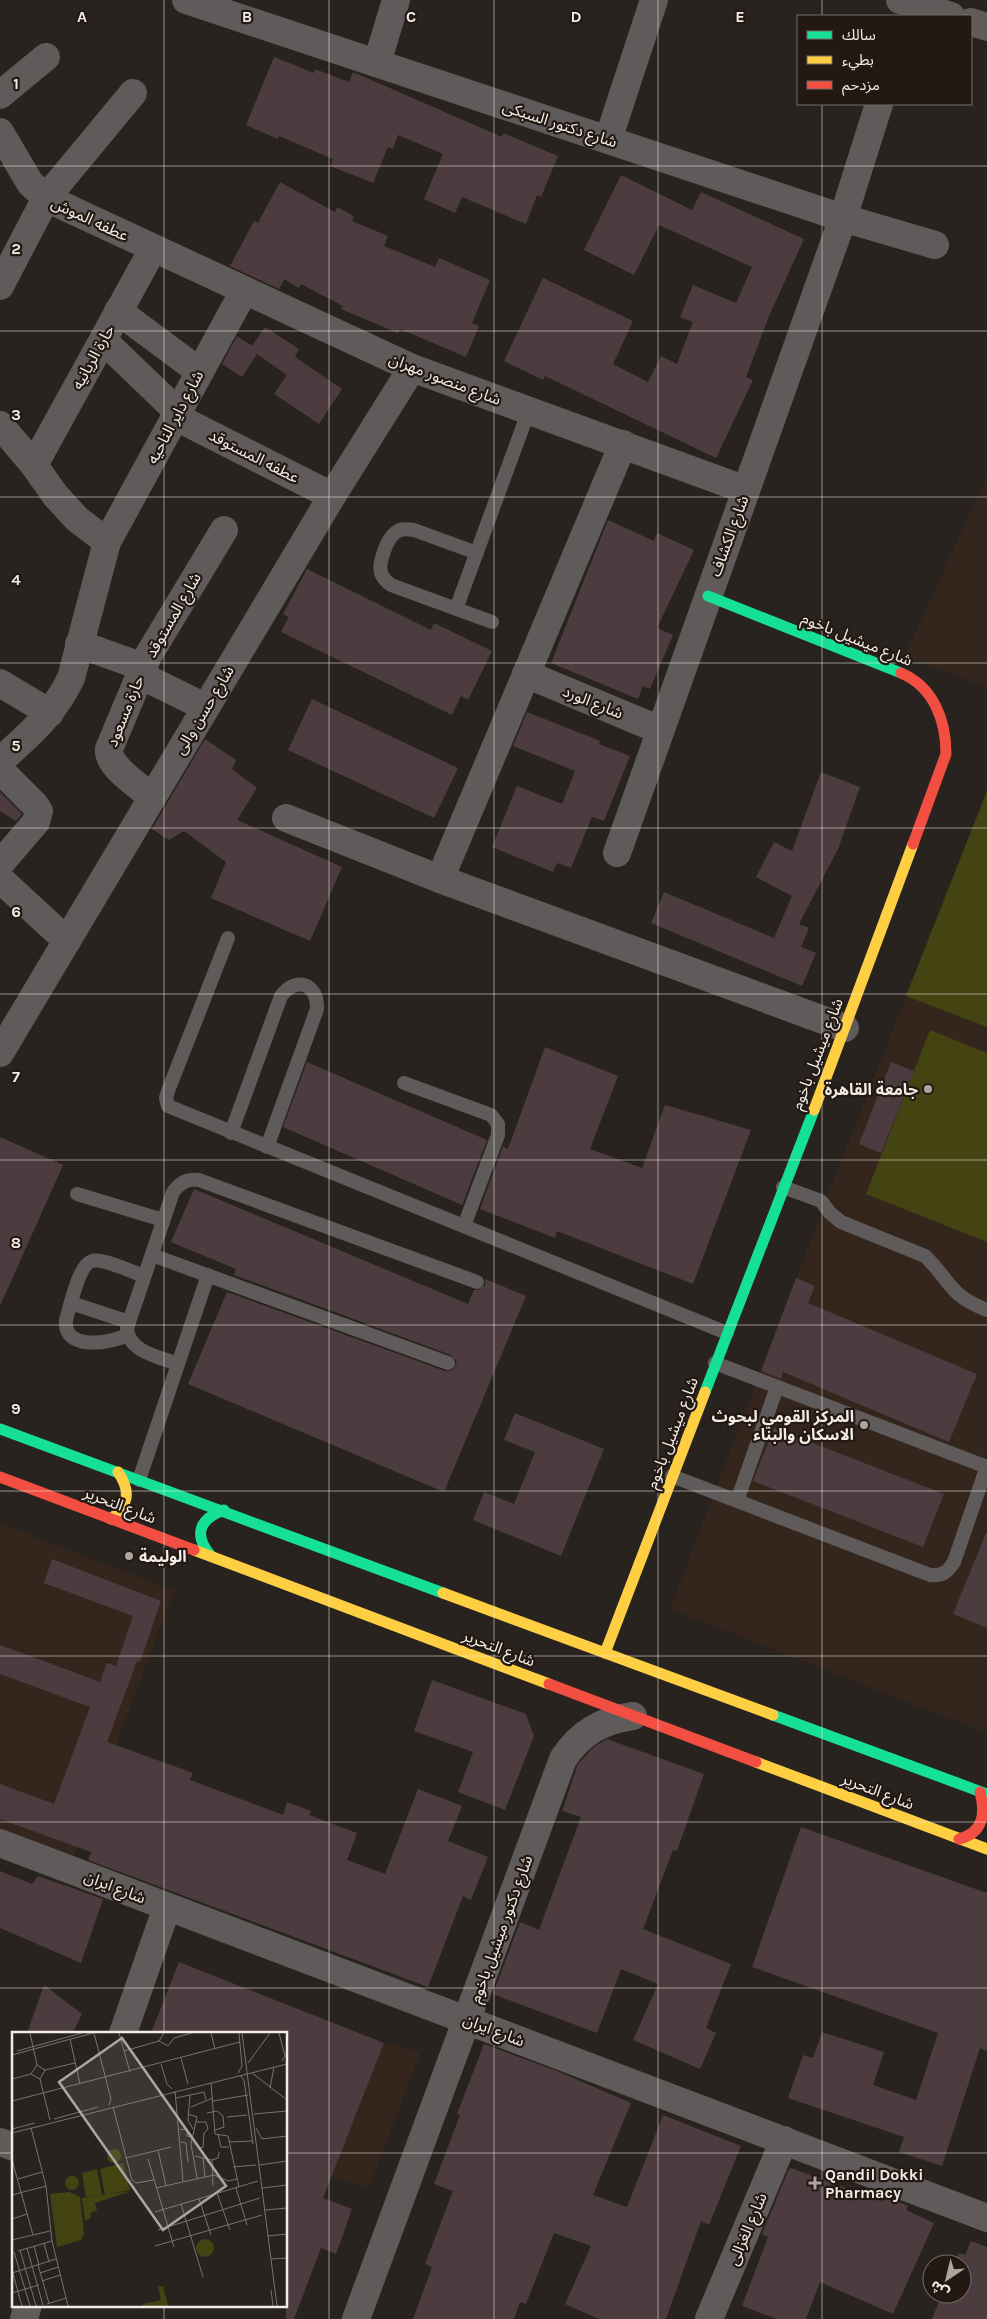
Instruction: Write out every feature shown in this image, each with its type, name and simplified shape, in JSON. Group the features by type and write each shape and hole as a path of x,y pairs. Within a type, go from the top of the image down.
{"main road":[{"name":"شارع ميشيل باخوم","path":"605,1653 845,1028 946,754 947,739 939,709 931,696 908,676 708,596"},
{"name":"شارع التحرير","path":"0,1429 224,1510 983,1793"},
{"path":"111,1519 120,1513 127,1503 128,1492 125,1481 118,1472"},
{"name":"شارع التحرير","path":"0,1476 987,1849"},
{"path":"211,1556 203,1549 200,1539 201,1528 206,1519 214,1513 224,1510"},
{"path":"959,1838 974,1834 985,1822 987,1806 983,1793"}],"street":[{"name":"شارع دكتور السبكى","path":"186,0 843,218 935,245"},
{"path":"377,64 396,0"},
{"path":"608,140 654,0"},
{"path":"907,5 948,15"},
{"path":"972,22 987,28"},
{"path":"0,96 46,57"},
{"path":"0,286 46,198 133,93"},
{"name":"شارع الكشاف","path":"617,853 843,218 879,105"},
{"name":"عطفه الموش","path":"0,132 30,183 46,198 153,249"},
{"name":"شارع منصور مهران","path":"153,249 412,368 746,490"},
{"name":"حارة الريانيه","path":"34,465 153,249"},
{"name":"شارع داير الناحيه","path":"0,761 50,713 62,698 71,678 107,542 244,292"},
{"path":"118,311 200,372"},
{"name":"عطفه المستوقد","path":"103,340 177,414 332,496"},
{"name":"شارع حسن والى","path":"0,1054 205,707 332,496 412,368"},
{"path":"4,438 34,465 55,495 77,520 107,542"},
{"path":"440,879 623,444"},
{"name":"شارع المستوقد","path":"79,644 142,671 148,656 224,530"},
{"path":"142,671 205,707"},
{"name":"حارة مسعود","path":"142,671 108,755 112,763 152,797"},
{"name":"شارع الورد","path":"526,674 660,730"},
{"path":"0,683 50,713"},
{"path":"0,770 39,811 36,822 0,864"},
{"path":"286,818 440,879 845,1028"},
{"path":"0,879 67,940"},
{"name":"شارع دكتور ميشيل باخوم","path":"356,2319 563,1759 576,1742 592,1728 619,1718 633,1716"},
{"name":"شارع ايران","path":"0,1844 987,2218"},
{"path":"122,2032 167,1907"},
{"name":"شارع الغزالى","path":"709,2319 784,2140"},
{"path":"0,2142 12,2146"},
{"path":"24,2319 28,2306"}],"lane":[{"path":"456,609 529,410"},
{"path":"477,552 414,530 404,529 396,532 390,540 380,566 385,580 391,585 492,622"},
{"path":"228,938 166,1098 168,1106 728,1333"},
{"path":"231,1133 281,996 286,988 296,984 305,985 313,990 317,999 317,1009 267,1147"},
{"path":"404,1083 491,1115 498,1124 498,1135 464,1226"},
{"path":"178,1364 132,1344 128,1328 173,1192 179,1184 188,1179 199,1180 477,1282"},
{"path":"783,1187 821,1201 830,1213 841,1222 925,1256 935,1265 953,1291 968,1302 987,1310"},
{"path":"77,1194 163,1220"},
{"path":"152,1255 448,1363"},
{"path":"128,1328 109,1342 90,1343 69,1334 65,1327 84,1266 92,1261 100,1261 144,1276"},
{"path":"139,1480 208,1275"},
{"path":"71,1303 128,1328"},
{"path":"672,1476 930,1575 940,1576 948,1571 954,1562 987,1466 715,1364"},
{"path":"738,1501 777,1387"}],"shaded area":[{"path":"987,476 987,687 905,656"},
{"name":"المركز القومي لبحوث الاسكان والبناء","path":"987,791 987,1733 670,1609 833,1182"},
{"path":"987,791 987,1027 906,996"},
{"path":"930,1030 987,1053 987,1242 866,1194"},
{"path":"0,1523 174,1591 73,1858 0,1830"},
{"path":"288,2033 384,2043 420,2053 369,2188 331,2177 288,2039"}],"building":[{"path":"274,57 314,73 315,69 349,82 353,72 502,137 503,133 558,156 541,197 537,195 526,224 462,197 455,213 424,199 443,154 398,135 393,149 388,147 373,183 330,166 333,159 279,136 278,139 246,125"},
{"path":"621,175 692,210 701,192 804,239 769,316 746,377 753,380 716,458 545,376 543,380 504,361 543,278 633,321 613,364 648,382 661,356 677,364 693,322 680,317 693,285 736,303 752,267 659,225 634,275 584,250"},
{"path":"280,182 335,212 337,207 354,216 352,221 388,236 384,246 435,267 439,258 490,280 472,323 479,326 466,357 400,329 398,333 341,309 343,306 301,284 299,288 284,279 279,289 230,266 254,221 258,223"},
{"path":"265,327 299,349 295,357 342,389 319,424 274,394 287,375 257,354 242,377 222,364 237,336 252,346"},
{"path":"608,520 654,541 657,533 694,550 657,628 673,635 650,689 643,686 638,699 551,663"},
{"path":"307,569 431,630 434,623 492,651 468,700 461,696 452,715 281,632 289,617 283,614"},
{"path":"312,699 458,768 434,818 288,750"},
{"path":"527,712 600,741 599,744 630,756 604,821 592,817 571,868 557,863 553,872 492,847 517,786 562,804 575,771 513,746"},
{"path":"205,739 236,760 232,769 257,788 237,820 342,867 310,941 211,898 226,862 184,831 169,840 152,829"},
{"path":"821,772 860,787 838,849 799,924 809,928 801,947 816,953 802,986 651,923 664,892 774,938 792,896 756,877 774,842 792,851"},
{"path":"0,792 22,814 16,821 0,811"},
{"path":"545,1047 618,1076 590,1149 642,1168 665,1105 751,1130 693,1284 557,1231 555,1238 480,1209 503,1146 508,1149"},
{"path":"307,1062 487,1140 462,1205 283,1127"},
{"path":"891,1062 914,1071 881,1153 859,1144"},
{"path":"0,1137 63,1165 0,1306"},
{"path":"194,1189 468,1304 474,1290 479,1290 485,1285 485,1279 526,1296 444,1492 188,1384 227,1292 445,1371 453,1370 457,1362 451,1355 234,1275 236,1269 171,1242"},
{"path":"796,1278 815,1286 808,1303 977,1374 949,1442 783,1372 781,1379 761,1371"},
{"path":"515,1413 604,1449 561,1556 473,1520 484,1492 514,1504 535,1452 504,1440"},
{"path":"774,1428 944,1494 923,1547 753,1481"},
{"path":"987,1533 987,1628 953,1614"},
{"path":"52,1559 161,1601 140,1662 137,1661 107,1742 193,1773 190,1780 283,1815 287,1802 311,1811 309,1815 357,1833 347,1860 385,1874 418,1789 462,1806 448,1841 488,1857 471,1900 463,1896 428,1987 88,1860 91,1852 0,1819 0,1784 54,1804 90,1707 0,1674 0,1645 100,1682 107,1663 116,1666 133,1616 44,1583"},
{"path":"432,1680 526,1714 534,1736 505,1810 458,1792 473,1752 414,1731"},
{"path":"607,1739 704,1774 677,1851 673,1850 643,1929 731,1964 706,2028 716,2033 700,2069 633,2040 658,1984 621,1969 597,2033 493,1994 520,1922 539,1930 581,1817 562,1811 578,1764 594,1747"},
{"path":"801,1827 987,1893 987,2051 980,2048 942,2166 899,2152 904,2137 788,2098 803,2055 813,2058 822,2032 884,2052 873,2085 916,2100 938,2033 752,1967"},
{"path":"0,1871 32,1884 38,1876 103,1899 81,1963 0,1928"},
{"path":"179,1962 384,2043 323,2198 352,2209 336,2254 321,2248 294,2319 286,2319 286,2306 288,2306 288,2032 151,2032"},
{"path":"44,1985 82,2014 73,2032 27,2032"},
{"path":"484,2044 557,2071 631,2103 593,2195 627,2207 663,2115 741,2146 709,2225 701,2221 666,2319 599,2319 565,2304 591,2246 554,2233 526,2304 520,2302 514,2319 413,2319 432,2267 425,2264 453,2191 434,2184 460,2115 457,2114"},
{"path":"791,2168 881,2201 884,2195 908,2206 906,2210 934,2223 893,2314 820,2282 806,2319 777,2319 742,2306 768,2237 762,2234 788,2171"},
{"path":"971,2241 987,2247 987,2319 932,2319 938,2304 972,2304 972,2254 965,2254"}],"traffic: fast":[{"path":"708,596 901,673"},
{"path":"705,1392 814,1110"},
{"path":"0,1429 443,1593"},
{"path":"211,1556 202,1541 201,1529 209,1518 224,1510"},
{"path":"773,1715 987,1794"}],"traffic: slow":[{"path":"814,1110 913,844"},
{"path":"605,1653 705,1392"},
{"path":"111,1519 122,1508 126,1497 125,1485 118,1472"},
{"path":"194,1550 549,1684"},
{"path":"443,1593 773,1715"},
{"path":"756,1762 987,1849"}],"traffic: jam":[{"path":"901,673 922,687 936,706 944,729 946,754 913,844"},
{"path":"0,1477 194,1550"},
{"path":"549,1684 756,1762"},
{"path":"959,1839 973,1832 981,1822 983,1808 980,1792"}],"place":[{"name":"جامعة القاهرة","path":"928,1089"},
{"name":"المركز القومي لبحوث الاسكان والبناء","path":"864,1425"},
{"name":"الوليمة","path":"129,1556"},
{"name":"Qandil Dokki Pharmacy","path":"815,2183"}]}
